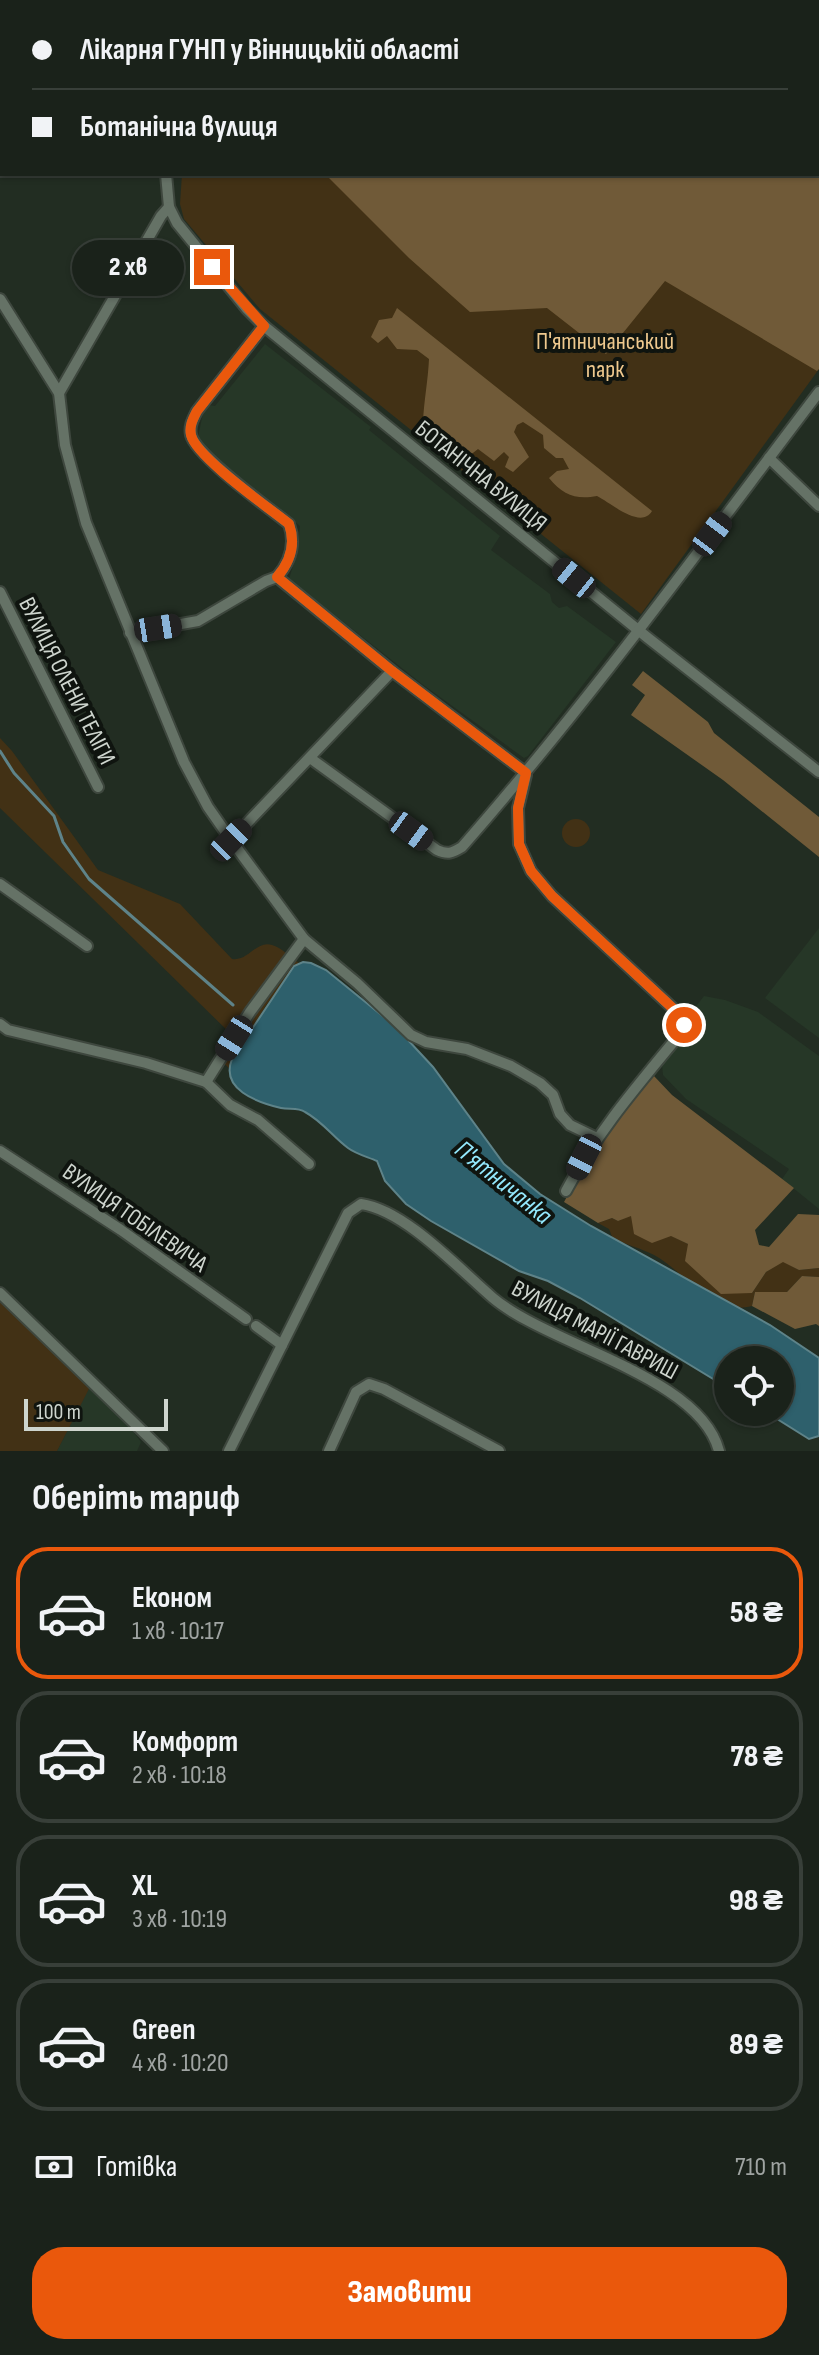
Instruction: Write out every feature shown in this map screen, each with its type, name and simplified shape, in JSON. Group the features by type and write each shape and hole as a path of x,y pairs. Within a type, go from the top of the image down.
{"street":[{"name":"БОТАНІЧНА ВУЛИЦЯ","path":"166,176 169,207 186,234 264,326 819,772"},
{"path":"59,393 169,207"},
{"path":"0,299 59,393 65,445 86,523 184,762 208,807 231,840 304,939 357,983 411,1035 426,1042 467,1049 511,1066 540,1083 553,1095 560,1114 570,1125 597,1138"},
{"path":"130,633 198,621 277,577 292,554 293,536 289,524 203,454 191,434 191,423 197,411 264,326"},
{"path":"310,758 445,854 462,847 526,773 639,630 819,392"},
{"path":"769,458 819,506"},
{"path":"277,577 392,671 526,773"},
{"name":"ВУЛИЦЯ ОЛЕНИ ТЕЛІГИ","path":"0,592 98,787"},
{"path":"231,840 392,671"},
{"path":"526,773 518,808 519,844 531,871 552,896 679,1014 684,1025 597,1138 566,1191"},
{"path":"0,884 87,946"},
{"path":"206,1082 250,1012 304,939"},
{"path":"0,1024 8,1030 146,1063 206,1082 230,1105 258,1120 309,1164"},
{"name":"ВУЛИЦЯ ТОБІЛЕВИЧА","path":"0,1151 121,1230 246,1319"},
{"name":"ВУЛИЦЯ МАРІЇ ГАВРИШ","path":"282,1345 348,1213 361,1204 373,1206 394,1217 460,1266 516,1315 657,1384 689,1406 705,1421 719,1451"},
{"path":"0,1293 160,1450"},
{"path":"229,1451 282,1345 256,1326"},
{"path":"329,1451 356,1392 369,1384 384,1389 499,1451"}],"shaded area":[{"path":"327,176 819,176 819,369 817,371 665,281 606,354 547,308 470,312 409,258"},
{"path":"397,308 652,511 641,518 597,496 576,497 559,489 549,478 557,471 569,469 563,458 556,458 544,448 543,435 523,422 517,425 514,432 529,457 513,472 505,467 509,457 504,452 494,461 478,449 469,456 423,422 429,359 417,350 397,349 387,336 378,343 371,337 379,320 392,318"},
{"path":"265,344 371,427 369,430 500,536 491,550 550,594 552,602 559,608 567,606 616,642 528,756 524,758 422,684 289,579 297,553 300,526 208,452 198,437 208,405 215,406"},
{"path":"643,671 819,817 819,857 723,780 631,715 645,695 632,685"},
{"path":"819,928 819,1038 765,998"},
{"path":"704,996 758,1012 819,1056 819,1209 782,1179 789,1169 686,1099 663,1075 662,1065 694,1025 691,1013"},
{"path":"654,1076 672,1095 794,1188 755,1230 759,1245 769,1247 798,1214 819,1215 819,1268 799,1270 783,1262 766,1272 752,1293 721,1294 685,1261 688,1244 671,1236 652,1243 634,1234 631,1216 598,1223 564,1202 605,1136"},
{"path":"802,1276 819,1277 819,1326 795,1329 752,1306 755,1292 787,1292"},
{"path":"89,1388 141,1442 137,1451 57,1451"}],"green space":[{"name":"П'ятничанський парк","path":"182,176 819,176 819,369 641,614 260,309 184,219 180,204"},
{"path":"0,738 98,870 180,904 232,959 243,957 266,944 279,948 299,963 267,1004 229,1068 220,1060 234,1037 0,808"},
{"path":"576,819 586,823 590,833 586,843 576,847 566,843 562,833 566,823"},
{"path":"631,1215 688,1244 752,1293 766,1272 783,1261 799,1270 819,1268 819,1277 802,1276 787,1292 755,1292 752,1306 737,1308 724,1305 711,1299 654,1255 613,1239 609,1229 598,1223 612,1218 618,1221"},
{"path":"0,1293 92,1383 57,1451 0,1451"}],"water":[{"path":"311,963 326,970 395,1026 433,1067 504,1164 540,1194 591,1226 770,1325 819,1358 819,1436 809,1439 788,1426 794,1426 794,1346 714,1346 714,1379 580,1298 548,1281 519,1271 431,1221 406,1204 385,1181 377,1161 348,1148 311,1116 251,1098 236,1086 231,1078 232,1059 294,966"}],"waterway":[{"name":"П'ятничанка","path":"0,751 14,773 54,816 63,842 89,879 233,1005"}],"route":[{"path":"212,267 264,326 197,411 191,423 191,434 203,454 289,524 293,536 292,554 277,577 392,671 526,773 518,808 519,844 531,871 552,896 679,1014 684,1025"}]}
